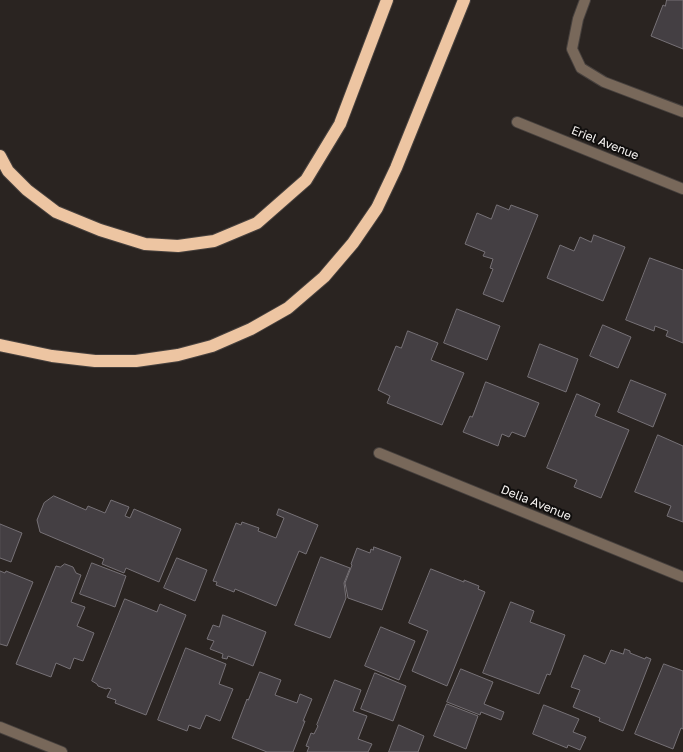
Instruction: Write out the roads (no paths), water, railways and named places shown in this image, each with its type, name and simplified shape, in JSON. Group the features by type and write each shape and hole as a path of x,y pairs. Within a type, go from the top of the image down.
{"highway":[{"path":"0,156 8,170 23,185 56,212 100,230 145,244 178,246 214,241 257,223 306,180 340,124 387,0"},
{"path":"0,345 52,356 95,361 136,360 171,356 212,346 251,329 288,308 324,277 353,243 377,208 396,168 464,0"}],"street":[{"path":"585,0 578,19 572,49 581,68 604,82 683,112"},
{"name":"Eriel Avenue","path":"517,122 683,189"},
{"name":"Delia Avenue","path":"379,453 683,577"},
{"path":"0,727 62,752"}]}
